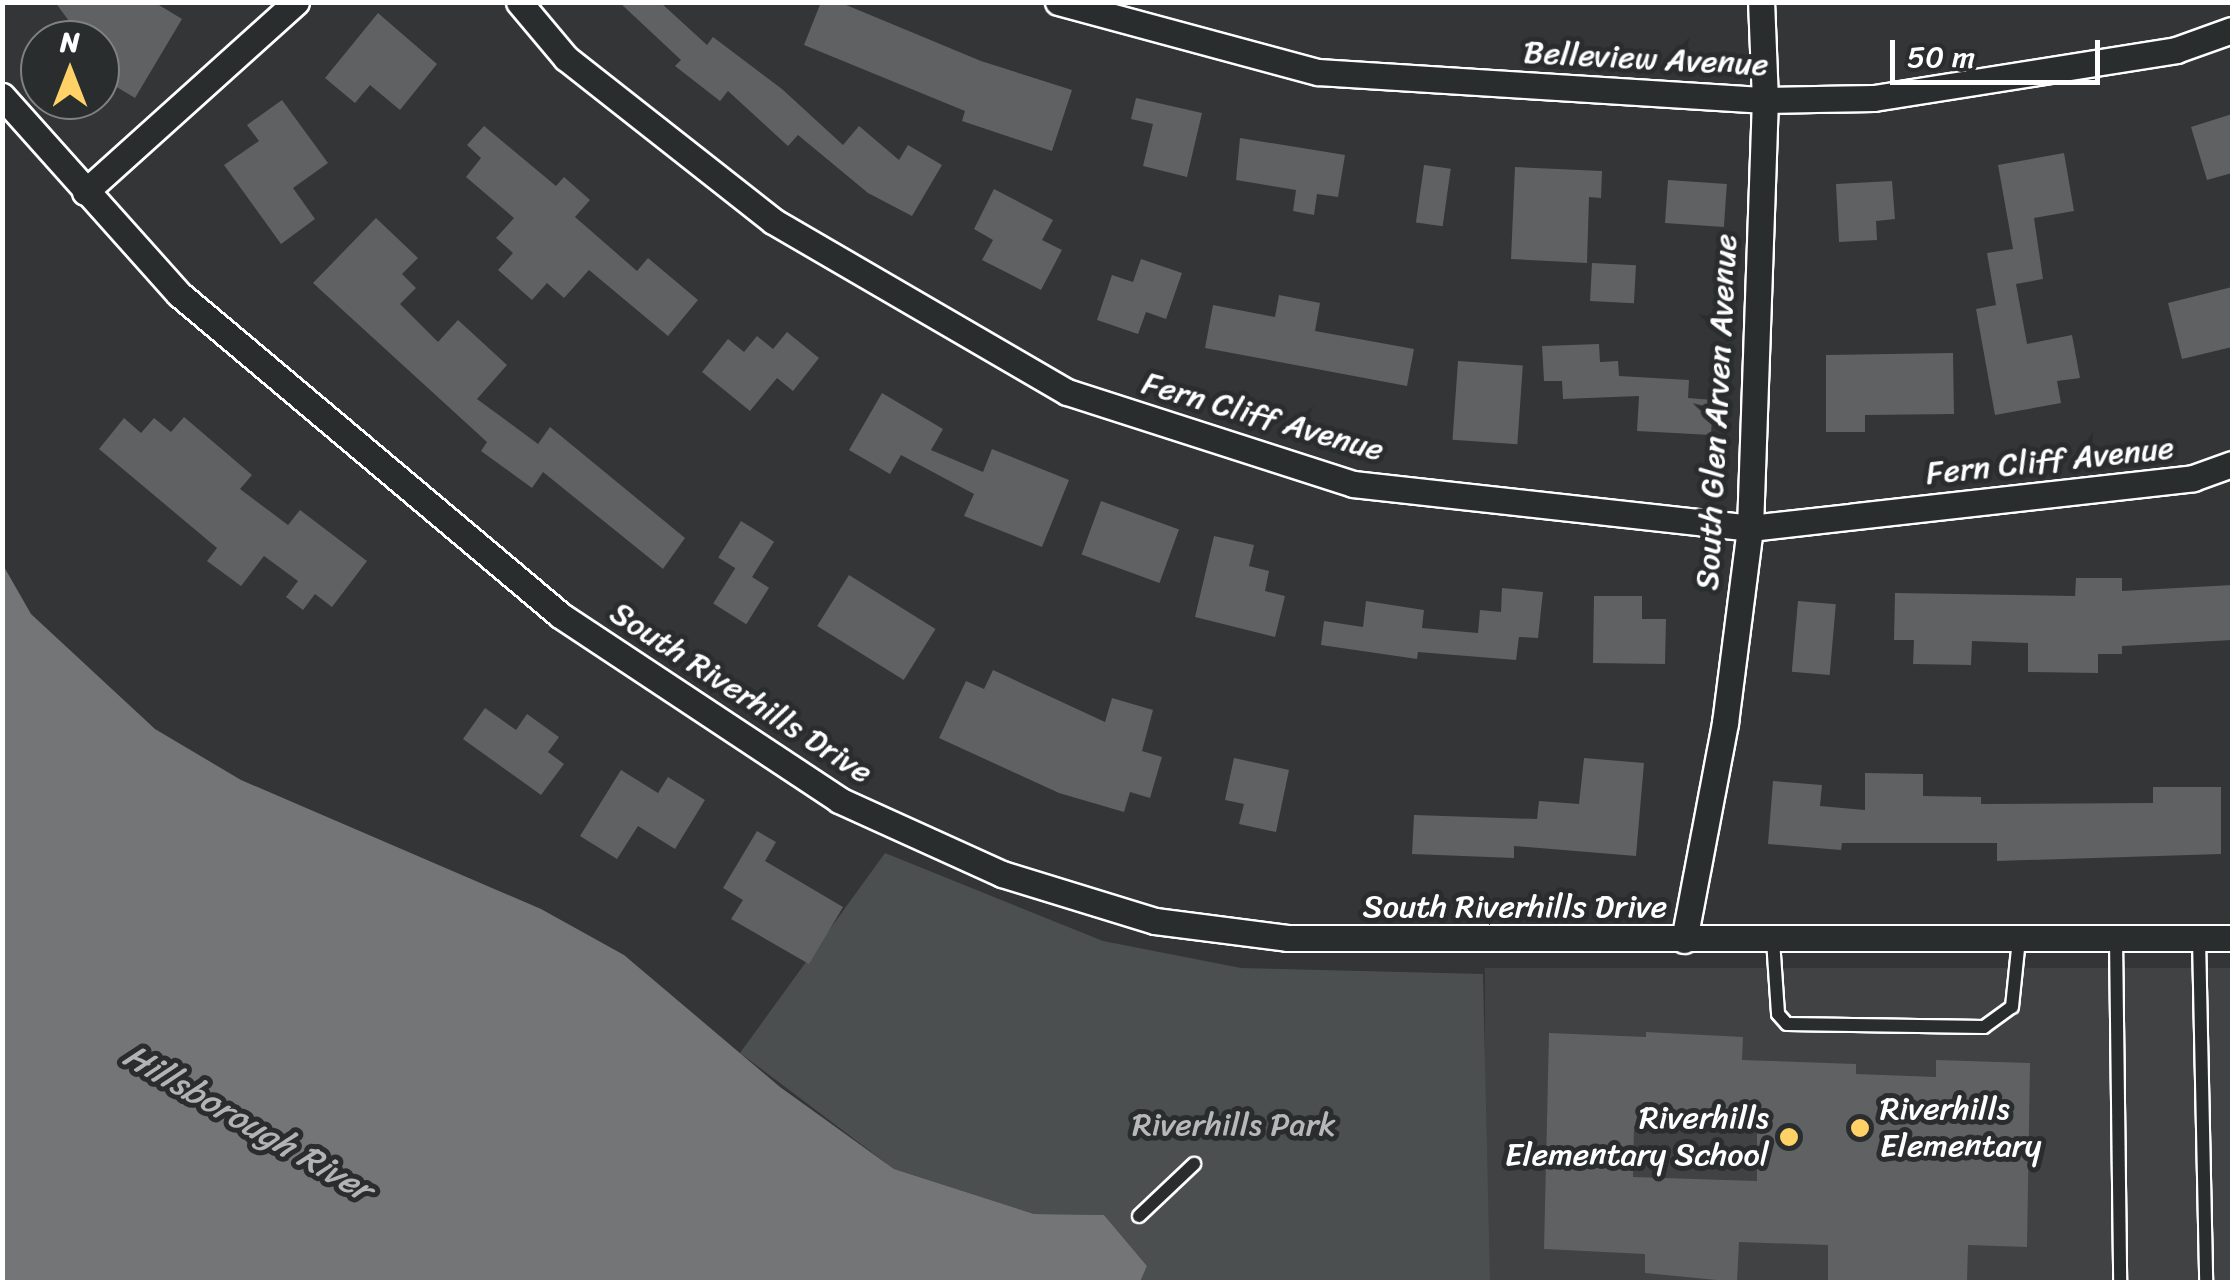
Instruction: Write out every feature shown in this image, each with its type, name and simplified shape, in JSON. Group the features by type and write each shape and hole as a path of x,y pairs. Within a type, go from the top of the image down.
{"street":[{"path":"85,192 296,2"},
{"name":"Fern Cliff Avenue","path":"520,2 566,58 773,221 1067,392 1353,484 1750,528 2193,478 2232,464"},
{"name":"Belleview Avenue","path":"1058,2 1318,72 1765,100 1874,98 2176,50 2232,30"},
{"name":"South Glen Arven Avenue","path":"1684,940 1724,722 1750,528 1765,100 1761,2"},
{"name":"South Riverhills Drive","path":"2,96 85,192 194,307 560,615 839,800 1002,874 1155,921 1287,938 2232,938"},
{"path":"2193,478 2232,478"}],"lane":[{"path":"2116,938 2120,1282"},
{"path":"2199,938 2206,1282"},
{"path":"1773,940 1778,1014 1787,1024 1984,1027 2012,1007 2019,939"},
{"path":"1139,1216 1194,1164"}],"shaded area":[{"name":"Riverhills Elementary","path":"1485,968 2232,968 2232,1282 1485,1282"}],"green space":[{"name":"Riverhills Park","path":"885,853 1103,941 1241,968 1483,974 1490,1282 1140,1282 1147,1266 1104,1215 1034,1214 894,1169 740,1053"}],"water":[{"name":"Hillsborough River","path":"3,565 31,614 155,729 241,780 541,909 624,955 780,1087 894,1169 1034,1214 1104,1215 1147,1266 1140,1282 3,1282"}],"building":[{"path":"55,2 154,2 182,19 135,98 120,89 120,20 68,20"},
{"path":"619,2 660,2 707,45 713,37 782,89 843,145 859,126 899,160 908,145 942,165 912,216 868,193 798,135 788,146 728,91 720,101 675,66 681,60"},
{"path":"821,2 839,2 981,61 1072,90 1052,151 962,121 965,111 804,45"},
{"path":"378,13 437,64 400,110 370,85 355,103 325,78"},
{"path":"1136,98 1202,113 1187,177 1143,166 1153,124 1131,119"},
{"path":"282,100 328,163 293,188 315,219 281,244 224,165 259,141 247,125"},
{"path":"2232,114 2232,173 2207,180 2191,127"},
{"path":"484,126 556,186 564,177 590,200 575,217 637,271 648,258 698,300 668,336 589,270 564,298 547,283 532,300 498,270 513,253 496,238 514,218 466,177 481,158 467,145"},
{"path":"1240,138 1345,155 1338,197 1317,194 1314,215 1293,211 1296,190 1236,180"},
{"path":"2064,153 2074,211 2034,218 2043,279 2016,284 2027,344 2072,335 2080,378 2057,381 2061,403 1995,415 1976,309 1996,305 1987,253 2013,249 1998,165"},
{"path":"1424,165 1451,169 1443,226 1416,222"},
{"path":"1515,167 1602,171 1601,198 1589,197 1587,263 1511,259"},
{"path":"1668,180 1727,184 1724,227 1665,223"},
{"path":"1892,181 1895,219 1876,221 1877,240 1839,242 1836,184"},
{"path":"994,189 1053,220 1042,240 1062,250 1041,290 982,260 993,240 974,229"},
{"path":"376,218 418,258 402,274 416,288 400,304 438,342 458,320 507,365 477,399 538,444 550,427 685,538 663,569 543,472 532,488 481,451 487,442 313,283"},
{"path":"1141,259 1182,273 1166,319 1146,312 1138,334 1097,320 1112,275 1133,282"},
{"path":"1592,263 1636,265 1634,303 1590,301"},
{"path":"2232,287 2232,347 2182,359 2168,303"},
{"path":"1279,295 1320,303 1315,331 1414,349 1407,386 1205,348 1213,305 1275,317"},
{"path":"787,332 819,358 793,391 777,378 750,411 702,372 728,339 744,352 757,336 773,349"},
{"path":"1599,344 1600,362 1618,361 1619,376 1689,380 1688,398 1713,400 1711,435 1637,431 1639,396 1563,399 1562,381 1544,381 1542,346"},
{"path":"1953,353 1954,414 1865,415 1865,432 1826,432 1826,355"},
{"path":"1458,361 1523,366 1517,444 1452,440"},
{"path":"882,393 943,429 931,450 983,472 992,449 1069,480 1042,547 964,516 974,494 901,455 890,474 849,450"},
{"path":"184,417 252,475 240,489 288,525 300,510 367,561 332,607 315,594 303,610 286,597 298,581 264,556 241,586 207,561 217,548 99,449 124,418 141,433 154,418 171,432"},
{"path":"1101,501 1179,529 1159,583 1082,555"},
{"path":"741,521 774,542 751,578 718,557"},
{"path":"1214,536 1254,545 1249,566 1269,571 1265,591 1285,596 1275,637 1195,617"},
{"path":"736,567 769,588 746,624 713,603"},
{"path":"849,575 936,629 904,680 817,626"},
{"path":"2076,578 2122,578 2122,591 2232,585 2232,640 2122,646 2122,654 2098,654 2098,673 2028,672 2028,643 1972,641 1971,665 1913,664 1914,640 1894,640 1895,593 2075,596"},
{"path":"1502,588 1543,592 1538,638 1519,637 1516,660 1418,652 1417,659 1321,645 1324,621 1363,627 1366,601 1424,610 1422,628 1478,633 1480,610 1501,612"},
{"path":"1594,596 1642,596 1642,619 1666,619 1665,664 1593,663"},
{"path":"1798,601 1836,604 1830,675 1792,672"},
{"path":"993,670 1105,722 1112,698 1153,710 1142,751 1162,757 1150,798 1130,792 1124,812 1059,793 939,738 966,681 984,689"},
{"path":"485,708 516,730 527,714 559,737 548,752 564,764 541,795 463,739"},
{"path":"1234,758 1289,770 1276,832 1239,824 1244,804 1225,800"},
{"path":"1584,758 1644,763 1636,856 1514,846 1514,858 1412,854 1414,815 1537,819 1539,801 1579,804"},
{"path":"621,770 658,793 668,777 705,800 675,849 638,826 617,859 580,836"},
{"path":"1865,773 1923,774 1923,796 1981,797 1981,804 2153,803 2153,787 2221,787 2221,854 1997,861 1997,843 1842,843 1841,850 1768,844 1773,781 1822,785 1820,806 1865,810"},
{"path":"757,831 776,842 765,861 843,907 809,964 731,919 743,900 723,888"},
{"path":"1646,1032 1743,1037 1742,1060 1856,1064 1856,1074 1936,1077 1936,1060 2030,1063 2027,1247 1968,1245 1967,1282 1828,1282 1828,1245 1739,1242 1737,1282 1645,1273 1645,1254 1544,1249 1549,1033 1646,1037","holes":["1634,1126 1757,1130 1757,1181 1633,1177"]}],"place":[{"name":"Riverhills Elementary","path":"1860,1128"},
{"name":"Riverhills Elementary School","path":"1789,1137"}]}
